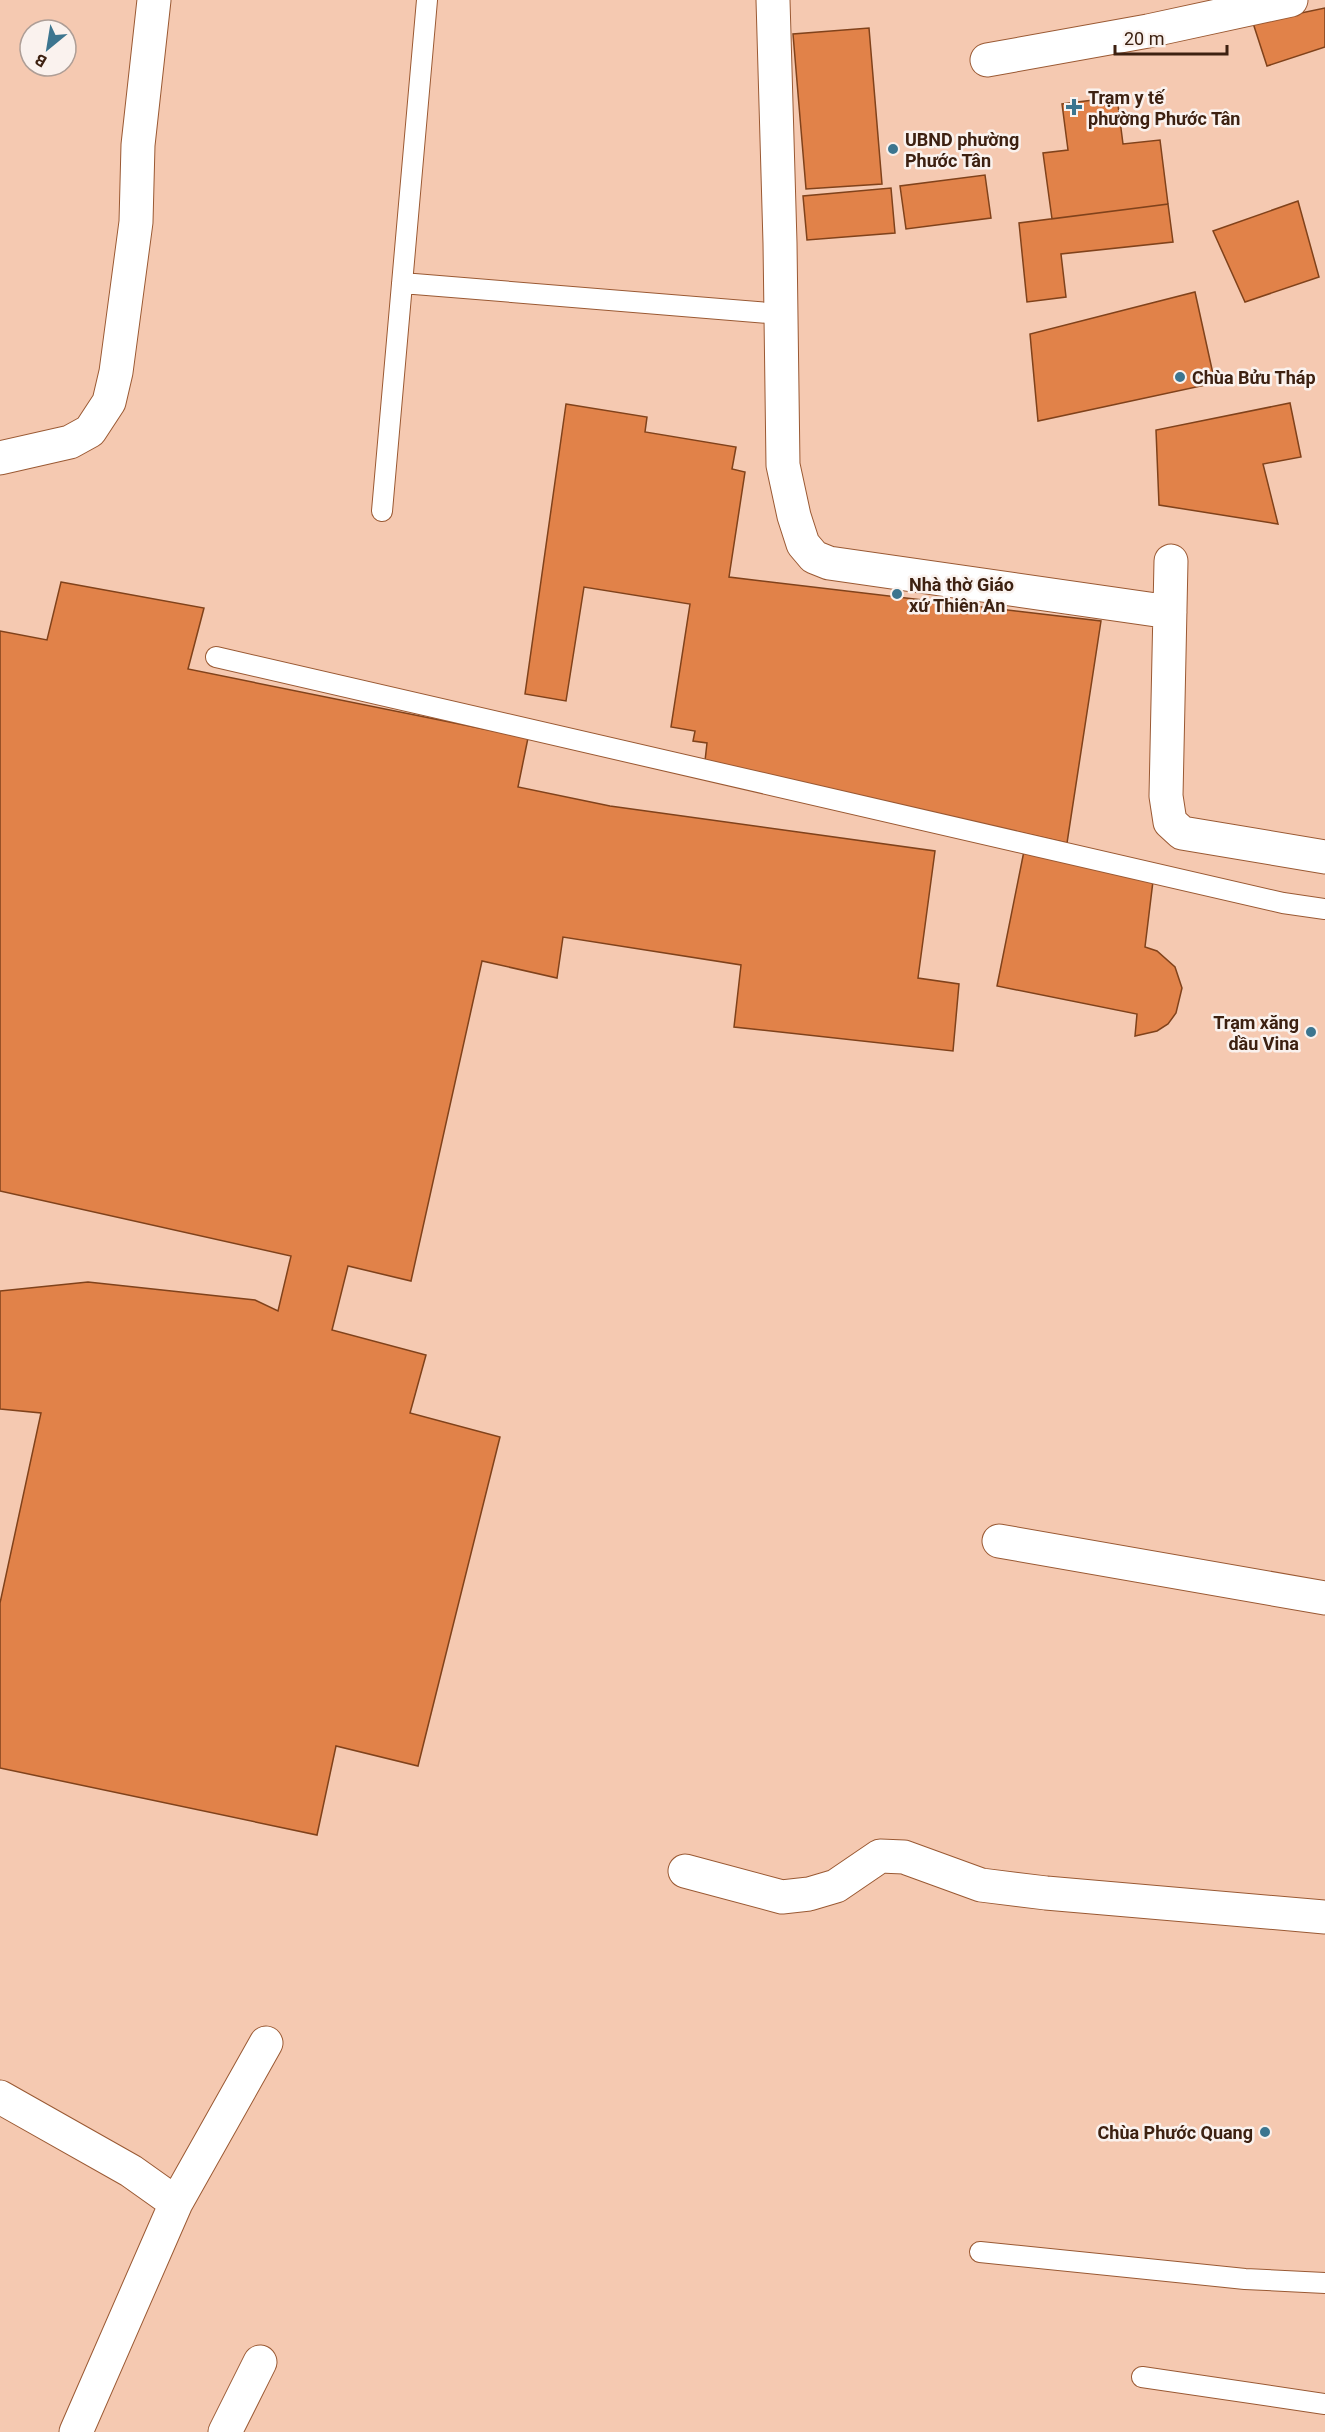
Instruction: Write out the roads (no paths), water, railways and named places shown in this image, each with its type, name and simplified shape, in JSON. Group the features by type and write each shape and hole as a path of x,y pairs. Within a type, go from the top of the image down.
{"street":[{"path":"0,458 70,442 90,431 109,402 116,372 136,222 138,145 154,0"},
{"path":"772,0 783,465 794,516 803,544 814,557 829,563 1170,612"},
{"path":"987,60 1291,0"},
{"path":"1171,561 1167,796 1170,822 1182,833 1325,857"},
{"path":"999,1541 1325,1598"},
{"path":"685,1871 783,1897 809,1894 836,1886 880,1856 904,1857 981,1885 1046,1893 1325,1917"},
{"path":"76,2432 176,2203 266,2043"},
{"path":"0,2097 131,2171 176,2203"},
{"path":"225,2432 260,2362"}],"lane":[{"path":"382,511 427,0"},
{"path":"402,283 781,314"},
{"path":"216,657 1283,903 1325,909"},
{"path":"980,2252 1245,2279 1325,2283"},
{"path":"1142,2377 1325,2404"}],"place":[{"name":"Trạm y tế phường Phước Tân","path":"1074,107"},
{"name":"UBND phường Phước Tân","path":"893,149"},
{"name":"Chùa Bửu Tháp","path":"1180,377"},
{"name":"Nhà thờ Giáo xứ Thiên An","path":"897,594"},
{"name":"Trạm xăng dầu Vina","path":"1311,1032"},
{"name":"Chùa Phước Quang","path":"1265,2132"}]}
